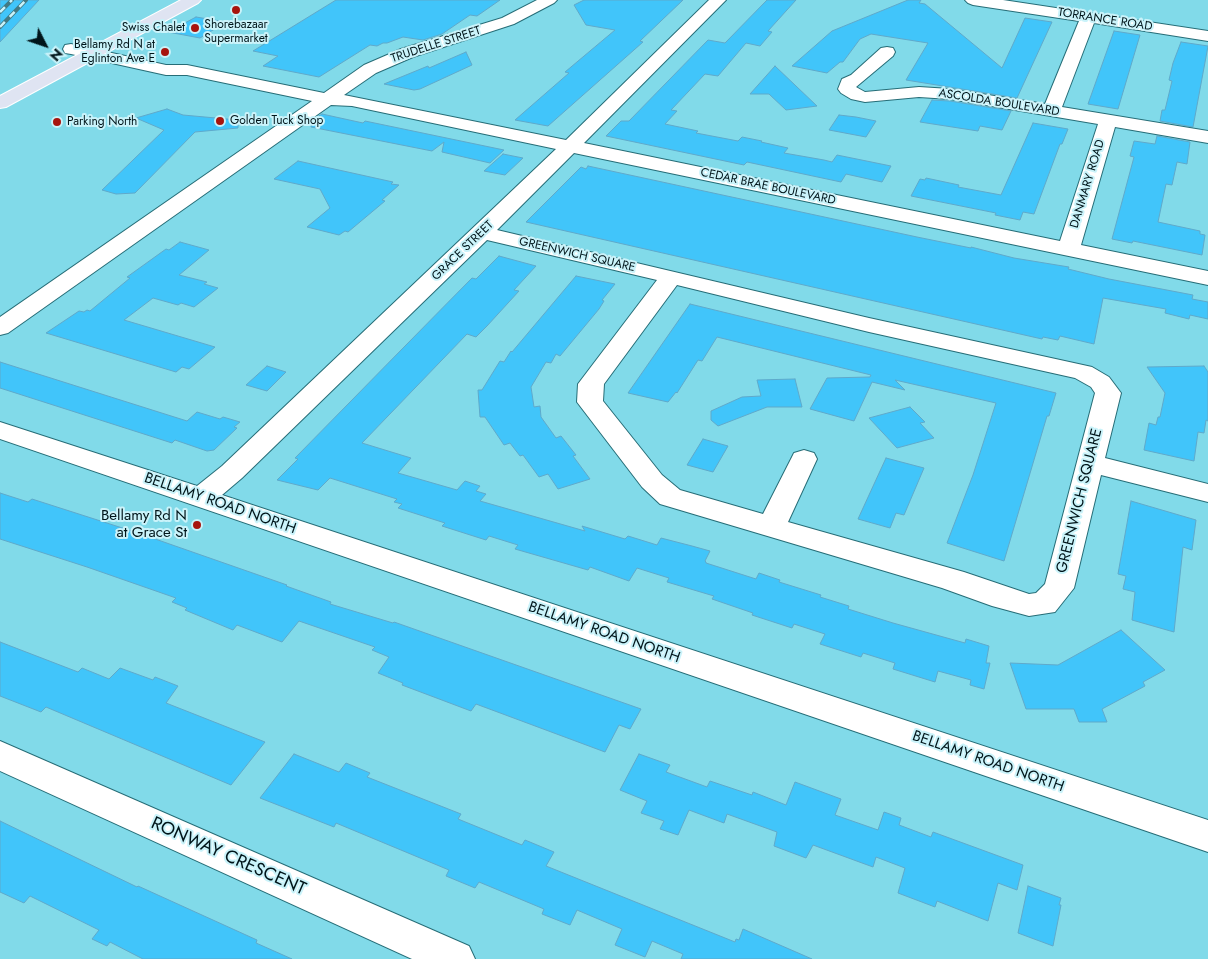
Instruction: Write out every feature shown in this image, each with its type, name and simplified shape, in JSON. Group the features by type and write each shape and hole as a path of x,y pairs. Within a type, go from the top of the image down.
{"main road":[{"path":"0,103 166,0"},
{"path":"0,86 87,49 193,0"}],"street":[{"name":"TRUDELLE STREET","path":"327,99 370,69 390,59 481,32 508,21 549,0"},
{"name":"GRACE STREET","path":"202,497 232,472 482,233 718,0"},
{"name":"TORRANCE ROAD","path":"973,0 1208,36"},
{"path":"1050,111 1088,17"},
{"path":"87,49 175,62 187,70 327,99"},
{"name":"ASCOLDA BOULEVARD","path":"887,52 857,79 848,82 847,89 865,97 919,92 950,94 1208,137"},
{"path":"0,328 327,99"},
{"name":"CEDAR BRAE BOULEVARD","path":"327,99 352,101 1208,278"},
{"name":"DANMARY ROAD","path":"1070,248 1108,121"},
{"name":"GREENWICH SQUARE","path":"482,233 671,277 869,325 1083,372 1100,382 1108,392 1059,588 1044,604 1029,605 952,580 670,497 652,480 590,402 590,384 671,277"},
{"name":"BELLAMY ROAD NORTH","path":"0,430 1208,836"},
{"path":"771,527 804,459"},
{"path":"1090,463 1208,493"},
{"name":"RONWAY CRESCENT","path":"0,756 455,959"}],"building":[{"path":"0,0 39,0 0,42"},
{"path":"336,0 500,0 477,16 470,15 442,34 423,40 403,37 377,46 370,45 319,77 263,66 278,56 253,51"},
{"path":"584,0 683,0 640,41 643,42 548,126 515,120 569,73 565,72 615,30 586,25 574,5"},
{"path":"767,0 796,0 768,31 772,32 760,46 746,43 718,76 705,74 671,110 677,111 665,124 698,131 696,133 738,141 742,137 762,141 788,148 784,153 832,162 837,155 891,166 882,182 846,174 841,182 747,162 744,165 606,136 621,121 629,121 708,40 725,43"},
{"path":"908,0 921,0 919,3 925,4 1002,68 1025,18 1052,22 1017,98 906,80 928,43 871,34 860,39 843,62 840,62 827,73 792,66 832,31"},
{"name":"Swiss Chalet","path":"196,17 226,22 200,38 168,32"},
{"path":"1114,31 1140,35 1118,109 1088,104"},
{"path":"1181,42 1208,46 1193,127 1160,121 1162,110 1165,110 1172,81 1169,80 1173,63"},
{"path":"466,52 472,65 420,89 414,90 384,84 428,66 429,68"},
{"path":"775,66 817,106 786,110 769,94 750,94"},
{"path":"932,100 1011,111 1002,130 980,126 978,131 920,122"},
{"path":"167,109 183,115 238,120 238,128 195,132 135,193 116,194 102,190 164,130 136,118"},
{"path":"322,114 504,150 490,163 442,152 444,142 432,151 311,127 313,120"},
{"path":"839,115 876,121 866,137 829,130"},
{"path":"1033,123 1068,129 1062,144 1060,144 1034,214 1023,212 1020,220 995,215 996,213 911,196 920,179 925,180 926,178 959,185 958,187 1001,195"},
{"path":"1157,136 1190,142 1187,164 1177,162 1172,185 1166,184 1158,222 1200,231 1200,234 1205,235 1202,255 1133,241 1132,243 1112,239 1134,157 1130,156 1134,141 1155,144"},
{"path":"503,154 523,158 505,175 484,171"},
{"path":"298,161 393,182 391,184 399,185 382,200 385,201 348,232 345,231 339,235 307,227 330,208 320,189 274,179"},
{"path":"588,166 971,247 1014,258 1069,267 1068,269 1109,279 1193,295 1192,299 1208,302 1208,319 1190,315 1189,319 1165,313 1166,309 1103,298 1094,344 1060,336 1058,340 1043,337 1042,339 526,222 581,167 586,169"},
{"path":"180,242 209,250 179,275 207,282 204,284 218,288 194,307 153,298 124,320 215,347 189,369 182,367 176,372 46,333 79,311 90,311 130,278 127,277 166,249 169,250"},
{"path":"499,256 536,266 514,290 519,291 487,326 476,337 467,334 362,443 411,458 398,473 457,490 465,481 480,486 476,491 486,494 480,501 585,531 582,526 625,539 628,536 657,545 661,538 710,551 705,561 706,563 756,579 759,573 780,580 779,582 849,606 848,609 965,643 966,639 989,646 986,663 990,663 984,689 970,685 971,680 938,671 935,682 893,669 895,663 863,653 861,657 820,644 825,634 794,624 792,628 752,615 753,613 712,599 714,596 667,582 669,578 637,568 629,581 590,567 588,570 515,549 518,545 489,536 486,540 442,526 445,523 398,508 402,504 394,502 397,499 330,478 318,490 277,480 298,459 295,458 472,278 476,279"},
{"path":"576,276 615,284 602,300 604,301 599,309 560,356 556,354 551,363 546,362 531,387 534,407 540,406 541,417 556,438 561,436 576,455 573,456 590,479 558,489 548,474 539,477 523,455 520,456 510,443 504,445 485,417 480,417 478,390 482,390 500,361 504,362 511,351"},
{"path":"690,304 1056,393 1049,416 1047,416 1004,561 947,543 973,475 996,403 895,380 905,390 872,382 854,421 810,409 827,378 870,377 871,375 717,337 702,361 698,360 677,393 668,402 628,393"},
{"path":"0,362 187,421 197,412 220,419 223,417 240,422 234,427 237,428 214,450 207,451 175,440 172,443 0,388"},
{"path":"267,366 286,372 267,391 246,385"},
{"path":"1204,366 1208,372 1208,421 1206,420 1204,433 1198,432 1194,461 1144,450 1149,423 1156,425 1158,417 1160,417 1165,393 1147,367"},
{"path":"795,379 802,407 767,407 718,426 711,420 711,411 742,397 761,396 757,380"},
{"path":"910,407 925,422 920,423 934,438 897,448 869,418"},
{"path":"703,439 728,446 713,472 687,465"},
{"path":"886,458 924,468 904,515 896,513 890,528 858,519"},
{"path":"0,493 28,502 32,499 138,533 287,585 331,602 330,604 394,622 641,709 630,729 619,725 605,752 476,704 471,711 402,685 403,683 378,673 389,657 372,650 375,647 299,621 282,642 237,625 233,630 185,610 187,608 172,602 176,598 0,539"},
{"path":"1131,501 1196,520 1192,550 1183,547 1174,632 1132,620 1135,592 1123,589 1126,576 1118,574"},
{"path":"1121,630 1165,670 1143,682 1145,686 1102,709 1107,722 1079,722 1074,709 1026,709 1010,663 1058,665"},
{"path":"0,642 78,672 82,668 109,679 120,668 153,680 155,677 178,686 166,703 265,742 231,785 46,707 41,712 0,696"},
{"path":"294,754 339,772 346,763 370,773 367,777 461,814 458,819 522,845 525,840 554,852 546,866 735,942 736,939 739,940 743,929 812,959 681,959 683,954 652,941 645,957 615,945 622,929 577,910 570,925 542,914 544,909 479,882 475,888 446,876 449,870 336,823 334,827 260,798"},
{"path":"639,754 670,765 666,772 707,787 710,781 752,795 753,792 786,805 795,782 841,799 835,815 878,830 884,812 901,818 899,825 931,837 933,832 1023,865 1017,890 998,883 988,921 937,901 935,907 898,893 905,868 876,857 873,867 813,845 806,858 774,846 777,832 727,814 724,823 689,810 678,835 660,829 664,821 641,813 647,801 620,790"},
{"path":"0,821 137,887 257,940 256,943 292,959 143,959 110,942 107,946 92,939 99,930 30,896 24,903 0,892"},
{"path":"1028,886 1061,898 1053,946 1018,933"}],"railway":[{"path":"0,12 12,0"},
{"path":"0,27 26,0"}],"place":[{"name":"Shorebazaar Supermarket","path":"236,10"},
{"name":"Swiss Chalet","path":"195,28"},
{"name":"Bellamy Rd N at Eglinton Ave E","path":"165,52"},
{"name":"Golden Tuck Shop","path":"220,121"},
{"name":"Parking North","path":"57,122"},
{"name":"Bellamy Rd N at Grace St","path":"197,525"}]}
